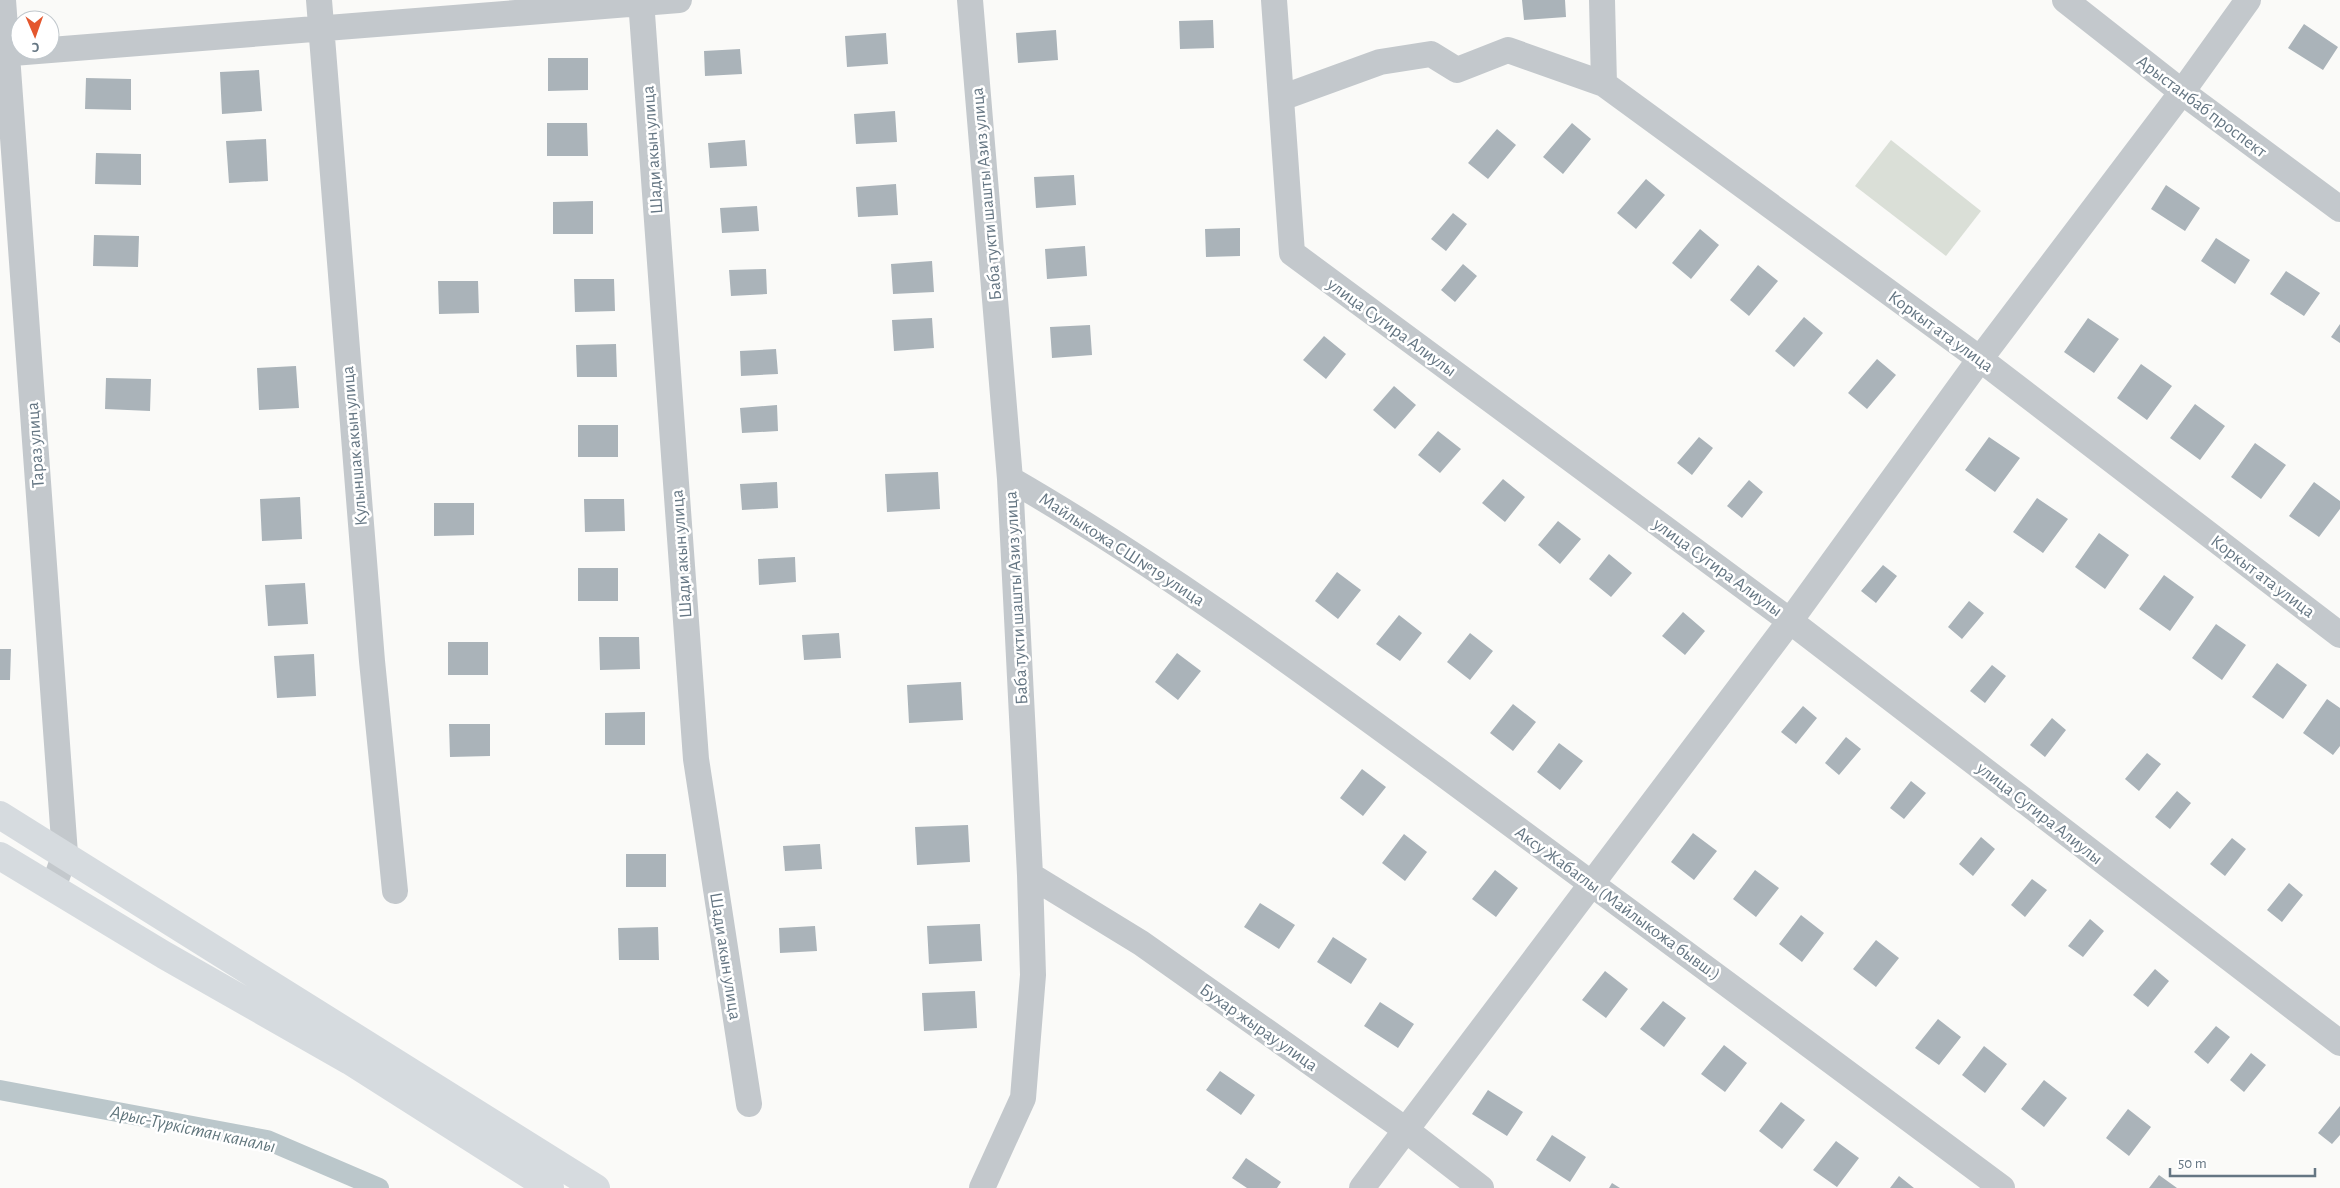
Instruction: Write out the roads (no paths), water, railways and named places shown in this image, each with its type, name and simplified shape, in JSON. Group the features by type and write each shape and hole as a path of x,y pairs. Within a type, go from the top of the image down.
{"highway":[{"path":"0,815 596,1188"},
{"path":"0,856 164,955 350,1062 550,1188"},
{"path":"164,955 181,927"}],"street":[{"name":"Тараз улица","path":"3,0 4,54 65,854 53,888"},
{"name":"Кулыншак акын улица","path":"319,0 372,661 395,891"},
{"path":"4,54 679,0"},
{"name":"Баба тукти шашты Азиз улица","path":"970,0 1010,479 1030,875 1033,975 1024,1098 982,1188"},
{"name":"улица Сугира Алиулы","path":"1274,0 1292,253 1790,621 2340,1043"},
{"path":"1602,0 1604,84"},
{"name":"Арыстанбаб проспект","path":"2065,0 2182,92 2340,209"},
{"path":"1362,1188 1790,621 1980,359 2182,92 2248,0"},
{"name":"Шади акын улица","path":"641,2 696,759 749,1104"},
{"name":"Коркыт ата улица","path":"1281,98 1380,62 1431,54 1457,70 1508,50 1604,84 1980,359 2340,635"},
{"name":"Майлыкожа СШ№19 улица","path":"1010,479 1087,523 1233,621"},
{"name":"Аксу Жабаглы (Майлыкожа бывш.)","path":"1233,621 1592,883 2002,1188"},
{"name":"Бухар жырау улица","path":"1030,875 1141,943 1406,1130 1482,1188"}],"waterway":[{"name":"Арыс-Түркістан каналы","path":"0,1090 267,1140 379,1188"}]}
